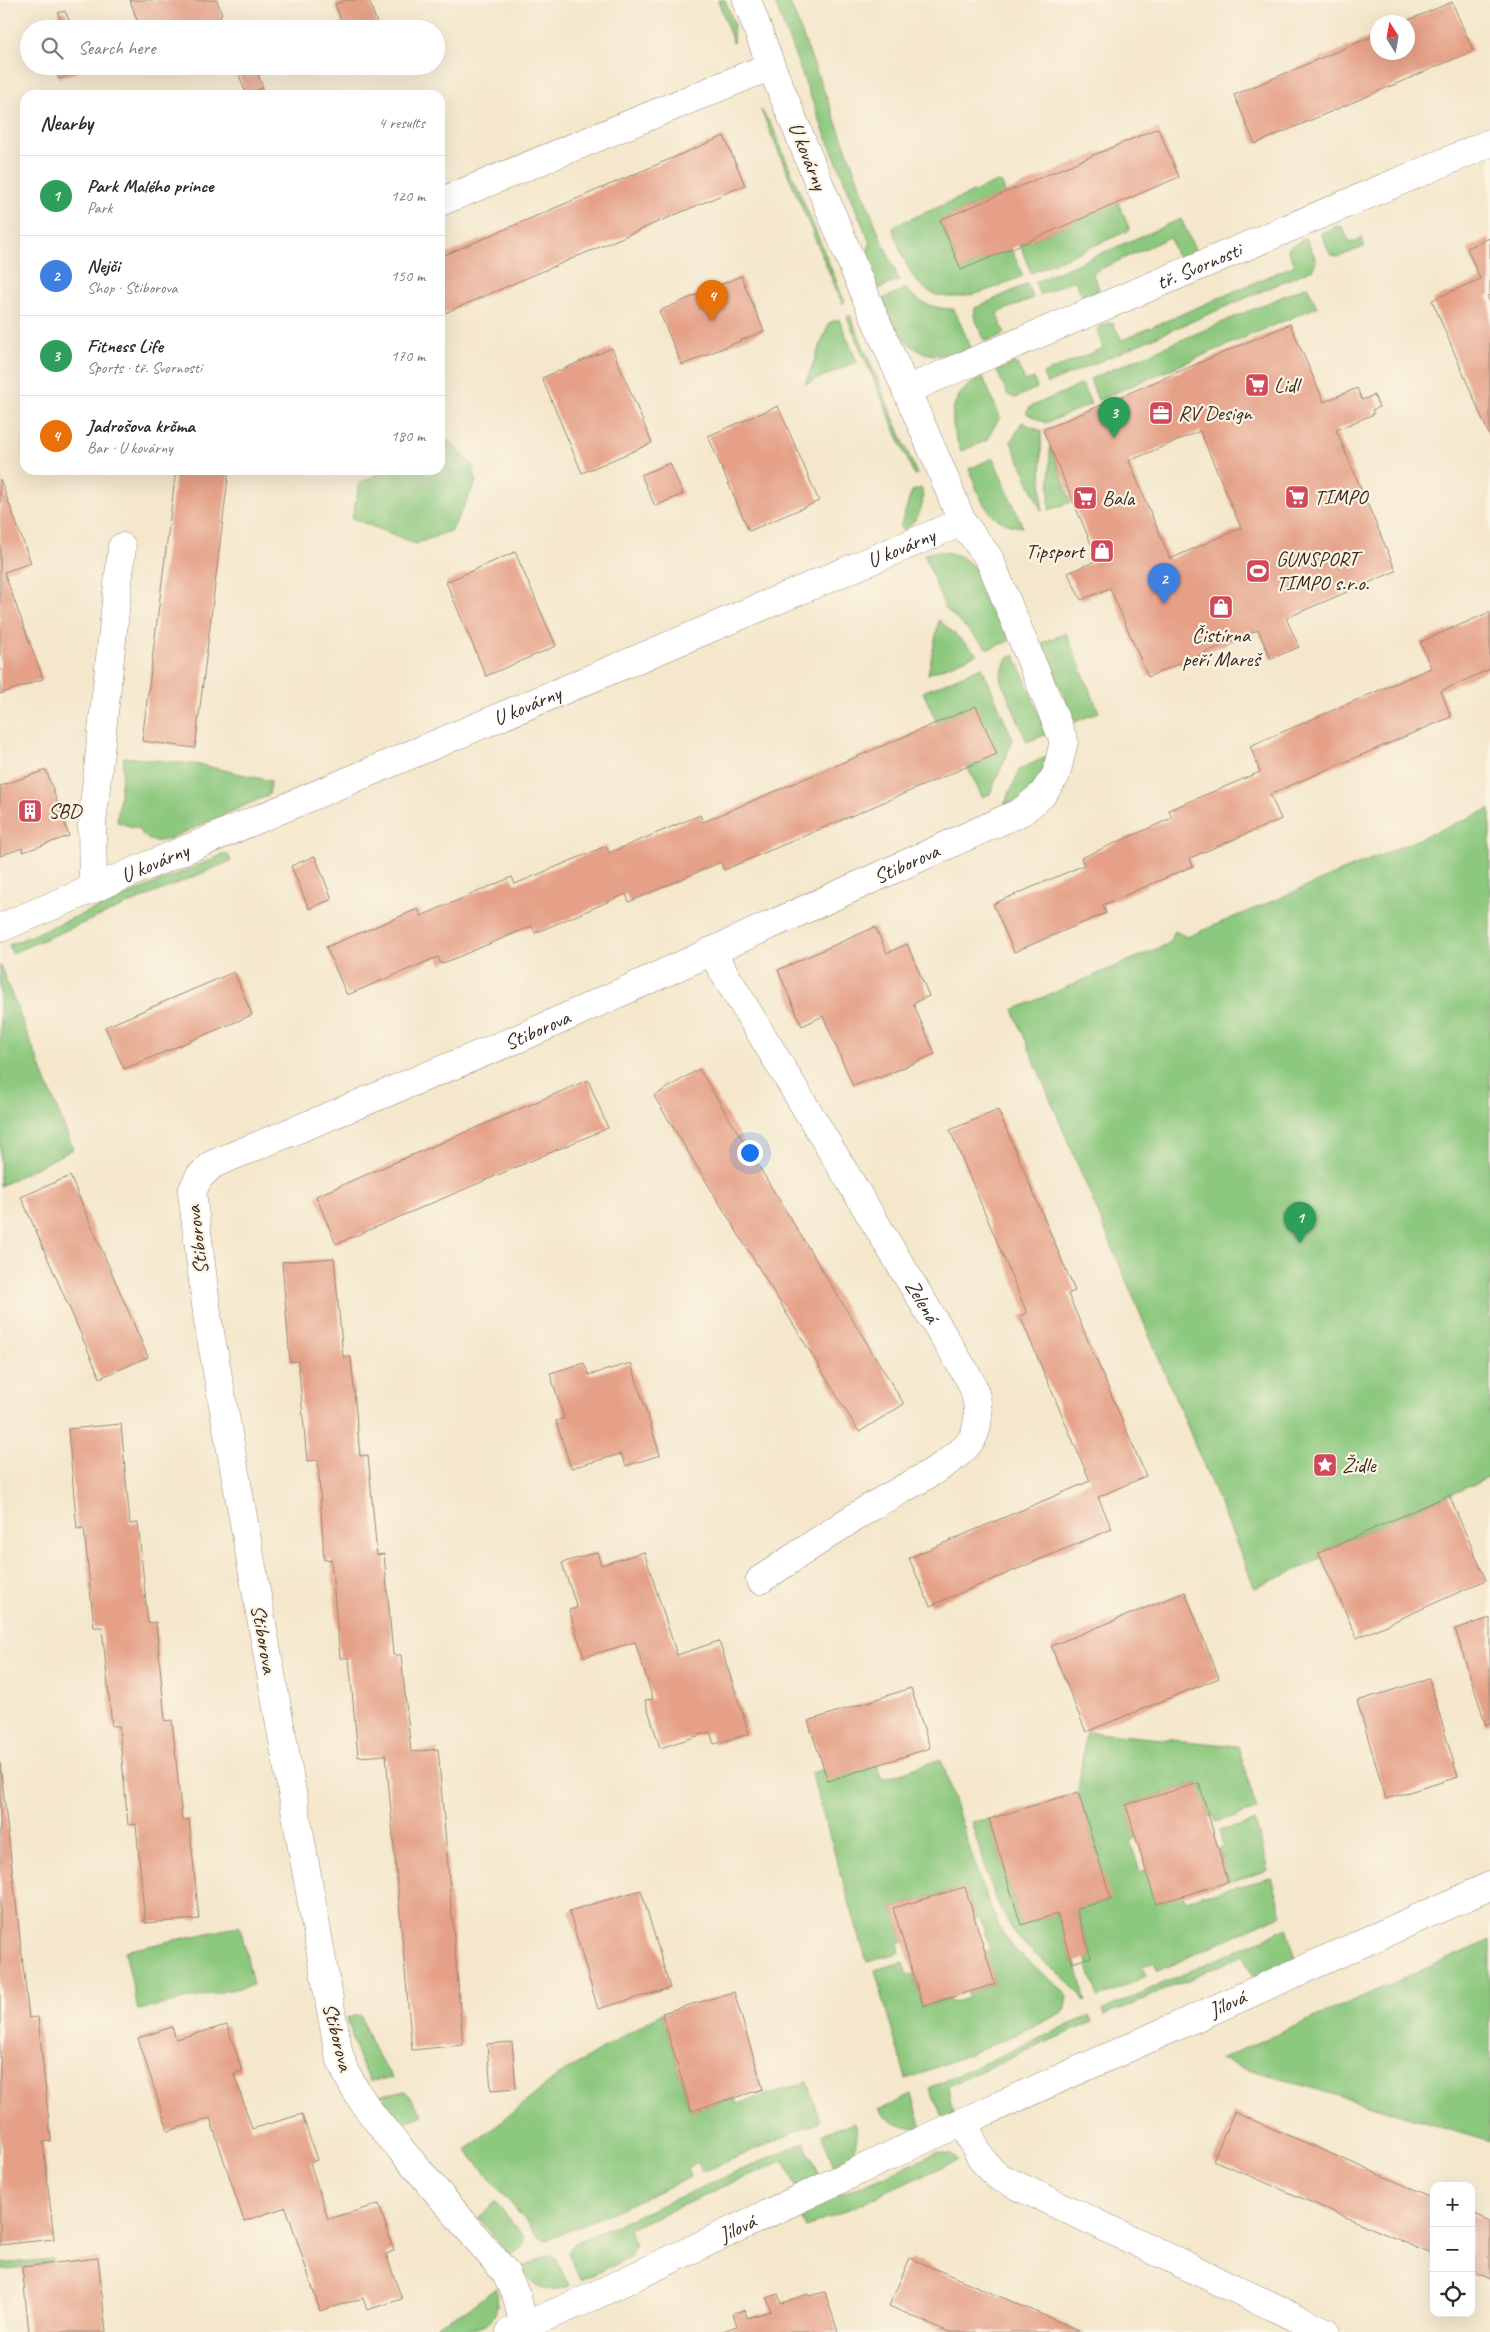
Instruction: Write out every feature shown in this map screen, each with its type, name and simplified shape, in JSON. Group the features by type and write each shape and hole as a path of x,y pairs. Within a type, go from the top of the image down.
{"street":[{"name":"U kovárny","path":"747,0 771,66 866,300 962,522 989,558"},
{"path":"445,200 771,66"},
{"name":"tř. Svornosti","path":"906,390 1490,143"},
{"name":"U kovárny","path":"0,928 962,522"},
{"name":"U kovárny","path":"93,889 92,824 122,547"},
{"name":"Stiborova","path":"520,2330 517,2297 505,2272 376,2120 354,2091 346,2075 334,2032 208,1322 192,1192 199,1177 213,1164 522,1037 1022,812 1042,795 1056,775 1064,741 989,558"},
{"name":"Zelená","path":"711,951 970,1380 974,1388 977,1405 972,1438 959,1452 760,1580"},
{"name":"Jílová","path":"520,2330 964,2122 1490,1886"},
{"path":"964,2122 980,2156 991,2171 999,2177 1326,2332"}],"green space":[{"path":"718,0 725,0 734,24 733,43"},
{"path":"774,0 789,0 879,234 899,280 878,289 865,259 870,243 819,119"},
{"path":"761,110 773,128 845,302 842,303"},
{"path":"997,182 1002,183 1005,193 940,220 961,270 1011,248 1023,276 966,296 951,297 937,295 924,288 913,276 907,265 893,230 894,226"},
{"path":"1118,202 1130,230 1031,273 1020,245"},
{"path":"1181,219 1196,252 1180,258 1176,255 1170,237 1092,273 1099,288 1097,294 1084,298 1074,280 1040,295 1035,282"},
{"path":"1337,226 1342,227 1350,243 1361,238 1364,247 1338,257 1330,254 1321,233"},
{"path":"1306,238 1316,260 1313,269 1047,384 1043,374 1103,348 1097,331 1101,326 1112,322 1122,340 1295,265 1288,251 1289,247"},
{"path":"1027,284 1033,298 997,313 1004,332 1001,336 985,341 974,316 975,308"},
{"path":"1307,286 1317,307 1098,400 1090,379"},
{"path":"906,288 921,302 940,308 954,309 971,348 938,355 925,353 905,339 897,328 883,299"},
{"path":"850,315 917,474 914,475 847,317"},
{"path":"839,319 857,362 805,384 829,323"},
{"path":"1013,363 1018,365 1025,381 1034,378 1037,388 1015,398 1008,395 997,371"},
{"path":"983,377 1000,417 986,441 961,451 954,428 954,408 957,399 963,391 971,383"},
{"path":"1082,384 1091,404 1046,423 1026,413 1030,407"},
{"path":"1022,422 1041,431 1042,512 1011,442"},
{"path":"445,438 472,464 476,482 452,530 416,544 352,518 360,483 375,475 445,475"},
{"path":"1050,446 1071,502 1049,510"},
{"path":"993,458 1023,527 1001,521 993,515 981,500 969,469"},
{"path":"921,488 923,500 920,512 903,531 900,527 912,491"},
{"path":"935,552 954,554 965,559 974,568 989,591 1009,641 988,649 945,608 924,554"},
{"path":"939,620 977,654 928,674"},
{"path":"1066,633 1099,712 1075,722 1042,643"},
{"path":"1015,655 1047,734 1027,742 1000,678 1006,659"},
{"path":"982,667 1013,740 990,794 982,797 967,766 996,754 976,707 937,723 923,692"},
{"path":"1048,756 1043,772 1025,798 1004,805 1020,769"},
{"path":"124,757 202,765 271,781 269,795 169,839 151,840 144,837 139,829 117,822"},
{"path":"1490,809 1490,1477 1319,1553 1321,1559 1255,1588 1013,1010 1168,944 1175,931 1187,937"},
{"path":"227,853 231,861 12,953 9,945"},
{"path":"0,965 73,1149 0,1186"},
{"path":"1086,1732 1238,1746 1257,1810 1216,1822 1214,1816 1209,1817 1198,1783 1126,1805 1136,1838 1130,1841 1140,1872 1146,1870 1183,1895 1185,1900 1271,1878 1282,1914 1158,1971 1154,1962 1142,1966 1146,1976 1098,1998 1086,1958 1091,1957 1076,1909 1110,1899 1078,1792"},
{"path":"941,1759 983,1890 1000,1929 1015,1950 1065,1992 1067,1998 1064,2012 985,2048 906,2079 875,1970 903,1962 907,1975 913,1974 923,2006 950,1999 951,2003 968,1998 967,1993 995,1984 985,1952 990,1950 980,1918 975,1919 965,1887 893,1908 903,1941 898,1943 900,1952 867,1962 811,1773 824,1769 828,1780 877,1765 883,1779"},
{"path":"989,1819 1021,1925 1057,1914 1072,1963 1075,1962 1086,2002 1068,1981 1025,1946 1006,1920 989,1879 971,1822"},
{"path":"1255,1822 1269,1870 1228,1882 1219,1849 1224,1847 1219,1831"},
{"path":"240,1926 253,1985 138,2010 125,1951"},
{"path":"1287,1928 1296,1959 1253,1977 1244,1955 1105,2016 1103,2010"},
{"path":"1490,1940 1490,2142 1219,2060"},
{"path":"662,2013 691,2111 735,2098 737,2104 807,2082 820,2121 703,2172 698,2162 687,2168 691,2177 548,2240 540,2238 466,2150 559,2075"},
{"path":"361,2015 374,2048 393,2078 370,2081 357,2054 347,2017"},
{"path":"1089,2016 1092,2022 948,2086 953,2115 943,2118 929,2088"},
{"path":"405,2091 423,2115 400,2124 379,2095"},
{"path":"912,2095 922,2128 909,2128 898,2125 879,2110"},
{"path":"855,2122 857,2136 854,2149 846,2160 834,2167 822,2134"},
{"path":"805,2142 819,2176 796,2186 784,2160 629,2229 635,2244 630,2258 580,2280 568,2252 575,2243"},
{"path":"939,2152 951,2154 958,2160 806,2228 799,2213"},
{"path":"495,2201 524,2237 523,2246 510,2257 479,2218"},
{"path":"549,2255 556,2258 569,2286 554,2289 541,2288 535,2285 520,2268"},
{"path":"52,2259 53,2263 0,2270 0,2264"},
{"path":"496,2288 498,2303 495,2313 489,2321 471,2330 436,2332 438,2324 466,2310"}],"building":[{"path":"130,0 217,0 222,14 220,15 221,20 137,20"},
{"path":"346,0 369,0 376,20 341,20 335,4"},
{"path":"1452,2 1473,51 1255,144 1234,95 1370,37 1370,60 1415,60 1415,17"},
{"path":"65,11 69,20 61,20 58,13"},
{"path":"58,75 69,75 59,79"},
{"path":"239,75 258,75 263,88 245,90"},
{"path":"1158,128 1179,177 961,270 940,220"},
{"path":"724,136 745,185 445,313 445,255"},
{"path":"1490,238 1490,295 1487,296 1490,303 1490,437 1432,300 1480,279 1467,248"},
{"path":"741,276 764,331 682,365 659,311"},
{"name":"TIMPO","path":"1290,324 1324,402 1357,388 1362,400 1374,395 1379,407 1372,410 1374,414 1336,430 1396,571 1286,618 1299,647 1271,659 1258,630 1148,677 1110,588 1081,600 1068,573 1098,560 1043,430","holes":["1200,431 1241,528 1170,559 1129,461"]},
{"path":"612,348 652,443 582,473 542,378"},
{"path":"778,406 819,501 749,531 708,436"},
{"path":"670,463 683,494 655,506 641,475"},
{"path":"175,475 228,475 195,748 142,741"},
{"path":"0,479 31,563 4,572 43,679 0,694"},
{"path":"515,552 556,646 486,676 446,582"},
{"path":"1490,612 1490,669 1441,691 1451,717 1270,794 1281,819 1190,858 1193,866 1103,905 1106,913 1014,952 993,904 1084,865 1081,858 1172,818 1169,810 1260,772 1250,746 1431,668 1420,642"},
{"path":"976,706 997,754 724,870 721,862 629,902 626,894 535,933 532,926 441,964 438,957 347,995 326,947 418,909 421,916 512,877 515,884 606,846 609,853 700,815 703,822"},
{"name":"SBD","path":"46,770 69,836 23,852 22,848 0,856 0,786"},
{"path":"315,856 332,899 309,909 291,866"},
{"path":"875,927 887,953 907,944 929,996 913,1003 935,1054 879,1078 853,1086 823,1016 802,1026 778,970"},
{"path":"234,972 252,1015 124,1069 105,1027"},
{"path":"699,1069 904,1404 859,1432 654,1096"},
{"path":"588,1080 608,1128 336,1244 316,1196"},
{"path":"998,1110 1075,1291 1068,1294 1146,1476 1098,1497 1112,1529 930,1606 909,1558 1090,1481 1020,1316 1027,1313 950,1130"},
{"path":"70,1176 148,1357 100,1378 21,1197"},
{"path":"334,1258 343,1357 351,1357 360,1456 368,1455 377,1555 384,1554 393,1655 401,1655 411,1752 438,1749 463,2045 412,2050 386,1755 358,1757 349,1658 340,1658 331,1559 324,1560 318,1460 307,1461 298,1361 290,1362 282,1262"},
{"path":"584,1363 589,1375 631,1363 660,1455 626,1466 621,1454 571,1468 556,1421 564,1418 550,1373"},
{"path":"121,1424 130,1524 138,1523 148,1623 156,1622 165,1721 172,1720 182,1820 189,1819 199,1919 145,1923 136,1824 128,1825 119,1726 112,1726 102,1627 94,1627 84,1528 77,1529 68,1429"},
{"path":"1449,1495 1486,1580 1357,1638 1319,1553"},
{"path":"597,1552 601,1565 644,1552 677,1655 719,1641 749,1734 714,1744 710,1732 660,1748 645,1700 653,1699 635,1642 584,1657 569,1610 577,1608 562,1563"},
{"path":"1185,1592 1219,1678 1086,1732 1051,1646"},
{"path":"1490,1618 1490,1723 1486,1725 1455,1629"},
{"path":"1429,1679 1458,1777 1386,1799 1357,1701"},
{"path":"911,1688 930,1748 828,1781 808,1721"},
{"path":"0,1762 29,2018 38,2017 51,2141 43,2142 54,2239 0,2245"},
{"path":"1199,1783 1228,1882 1156,1904 1126,1805"},
{"path":"1078,1792 1111,1899 1076,1909 1091,1957 1072,1963 1057,1914 1021,1925 989,1819"},
{"path":"965,1887 995,1984 923,2006 893,1908"},
{"path":"641,1890 670,1988 598,2009 569,1911"},
{"path":"734,1992 763,2089 691,2111 662,2013"},
{"path":"227,2025 242,2071 234,2074 252,2129 302,2114 317,2160 310,2163 328,2219 379,2204 394,2251 386,2254 402,2299 367,2310 363,2298 320,2311 286,2207 244,2221 210,2118 168,2131 138,2038 172,2027 176,2039"},
{"path":"512,2042 516,2088 491,2090 487,2044"},
{"path":"1234,2112 1430,2196 1430,2253 1213,2160"},
{"path":"1475,2216 1490,2222 1490,2280 1475,2274"},
{"path":"98,2258 106,2332 29,2332 22,2267"},
{"path":"910,2258 1083,2332 949,2332 889,2306"},
{"path":"825,2292 838,2332 720,2332 737,2326 733,2313 745,2310 747,2318 771,2311 767,2298 778,2294 781,2303 808,2294 809,2296"}],"place":[{"name":"Jadrošova krčma","path":"712,321"},
{"name":"Lidl","path":"1257,385"},
{"name":"RV Design","path":"1161,413"},
{"name":"Fitness Life","path":"1114,438"},
{"name":"TIMPO","path":"1297,497"},
{"name":"Bala","path":"1085,498"},
{"name":"Tipsport","path":"1102,551"},
{"name":"GUNSPORT TIMPO s.r.o.","path":"1258,571"},
{"name":"Nejči","path":"1164,604"},
{"name":"Čistírna peří Mareš","path":"1221,607"},
{"name":"SBD","path":"30,811"},
{"name":"Park Malého prince","path":"1300,1243"},
{"name":"Židle","path":"1325,1465"}]}
